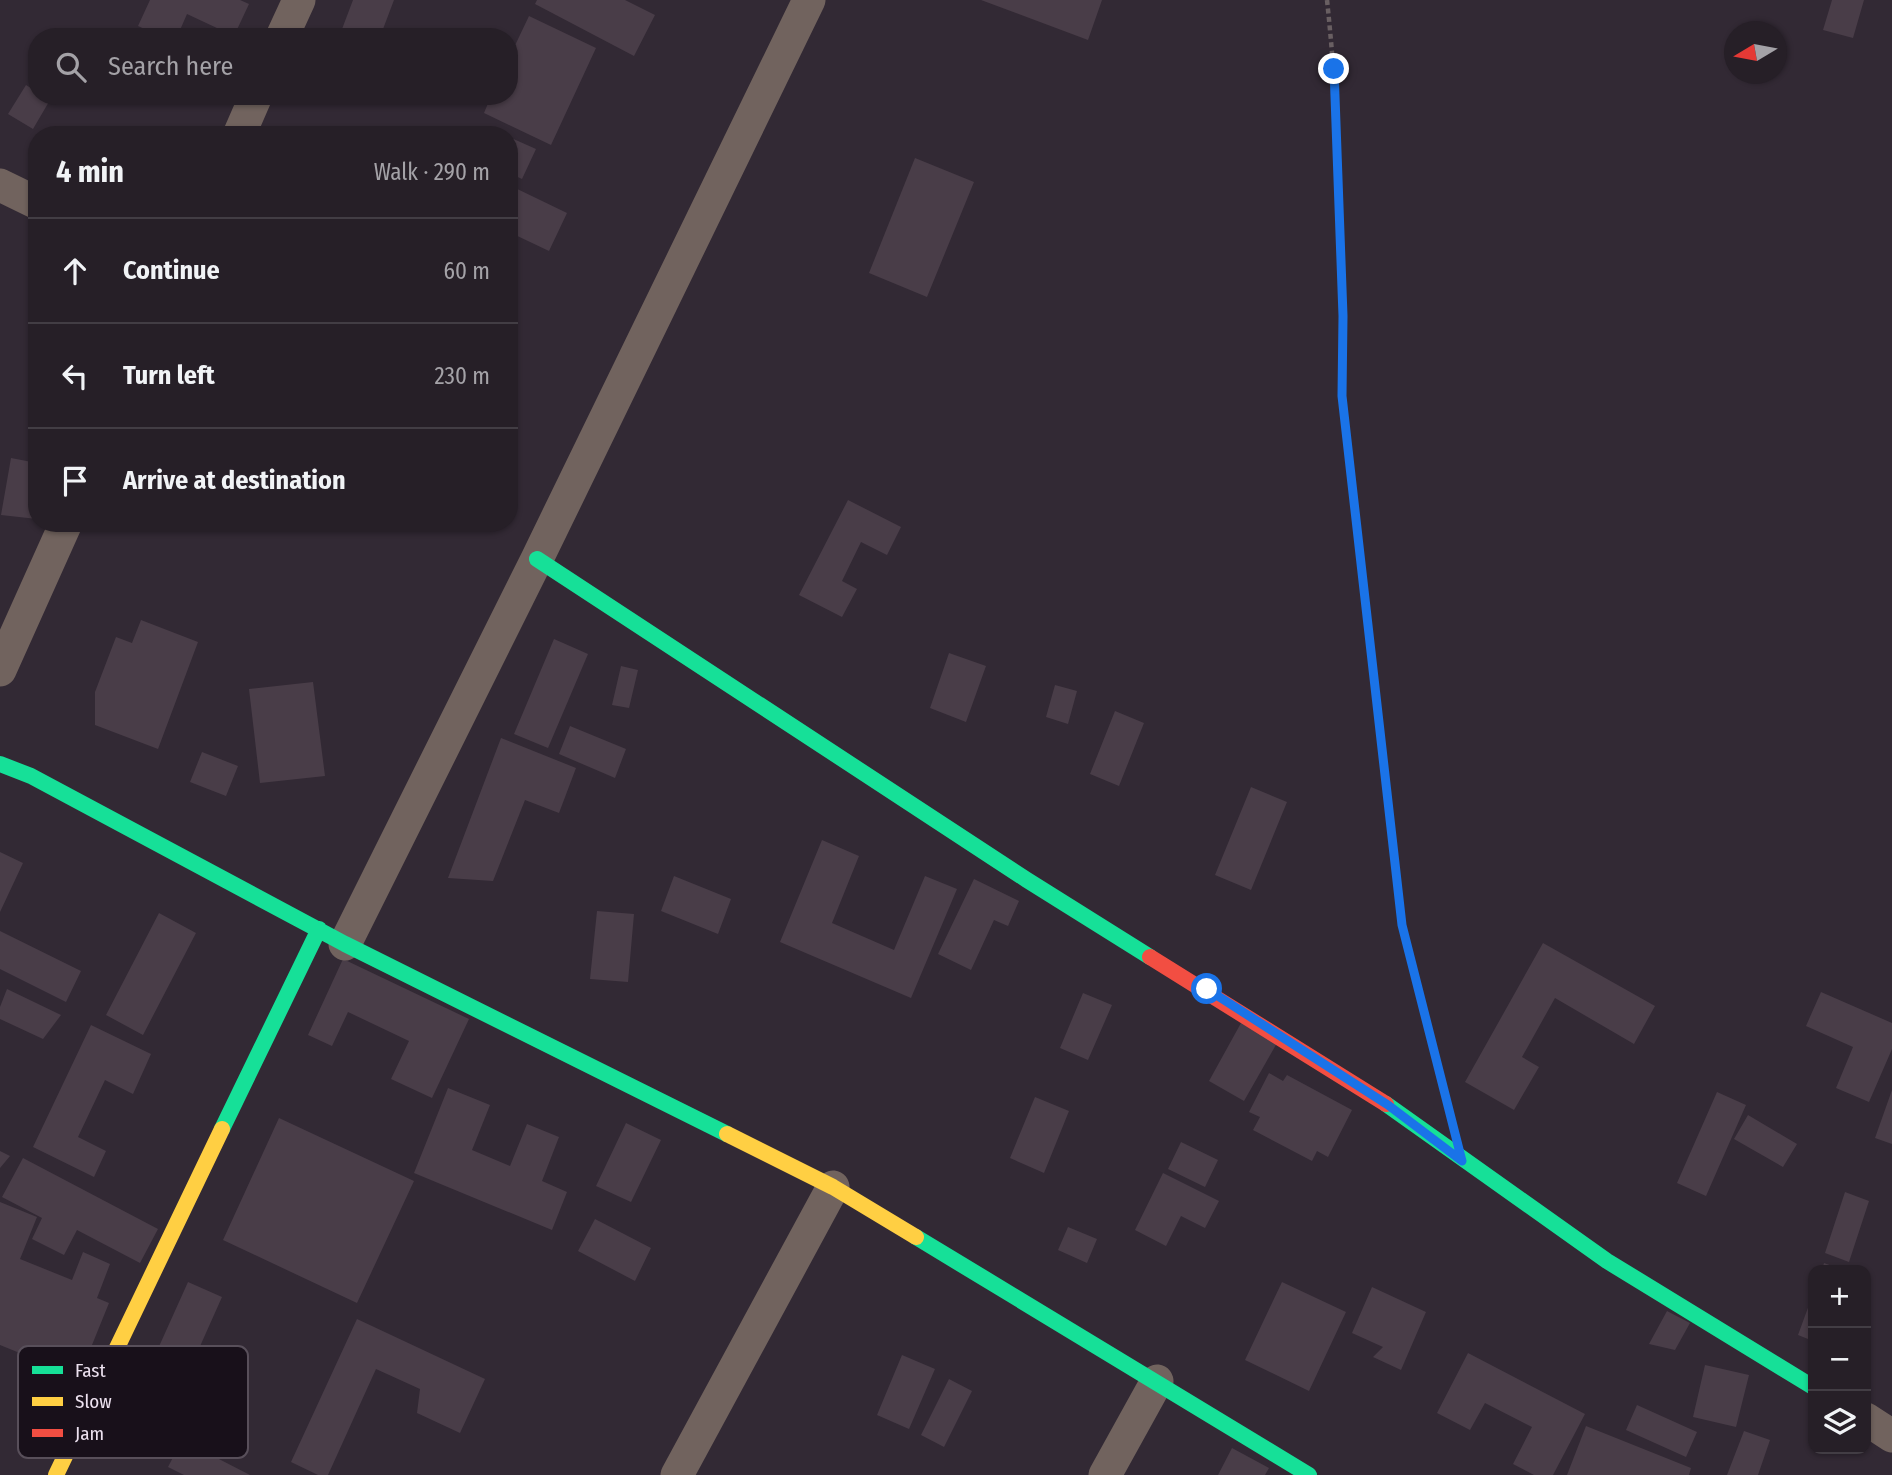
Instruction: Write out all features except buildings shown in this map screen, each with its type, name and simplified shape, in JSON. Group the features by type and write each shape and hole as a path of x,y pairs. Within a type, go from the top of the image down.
{"street":[{"path":"286,28 299,0"},
{"path":"122,1346 332,936 537,559 809,0"},
{"path":"243,126 252,105"},
{"path":"0,186 28,199"},
{"path":"0,670 61,532"},
{"path":"537,559 1027,880 1388,1105 1607,1261 1808,1384"},
{"path":"0,764 31,776 332,936 833,1188 1309,1475"},
{"path":"677,1475 833,1188"},
{"path":"1105,1475 1157,1381"},
{"path":"1871,1422 1892,1436"},
{"path":"56,1475 65,1458"}],"path":[{"path":"1327,0 1334,69 1343,409 1402,925 1448,1108"}],"traffic: fast":[{"path":"537,559 1027,880 1150,957"},
{"path":"0,764 31,776 345,944 727,1134"},
{"path":"222,1129 319,929"},
{"path":"1386,1104 1607,1261 1808,1384"},
{"path":"916,1237 1309,1475"}],"traffic: slow":[{"path":"118,1346 222,1129"},
{"path":"727,1134 833,1187 916,1237"},
{"path":"56,1475 64,1458"}],"traffic: jam":[{"path":"1150,957 1386,1104"}],"route":[{"path":"1207,989 1388,1105 1462,1161 1402,925 1342,396 1343,316 1334,69"}]}
